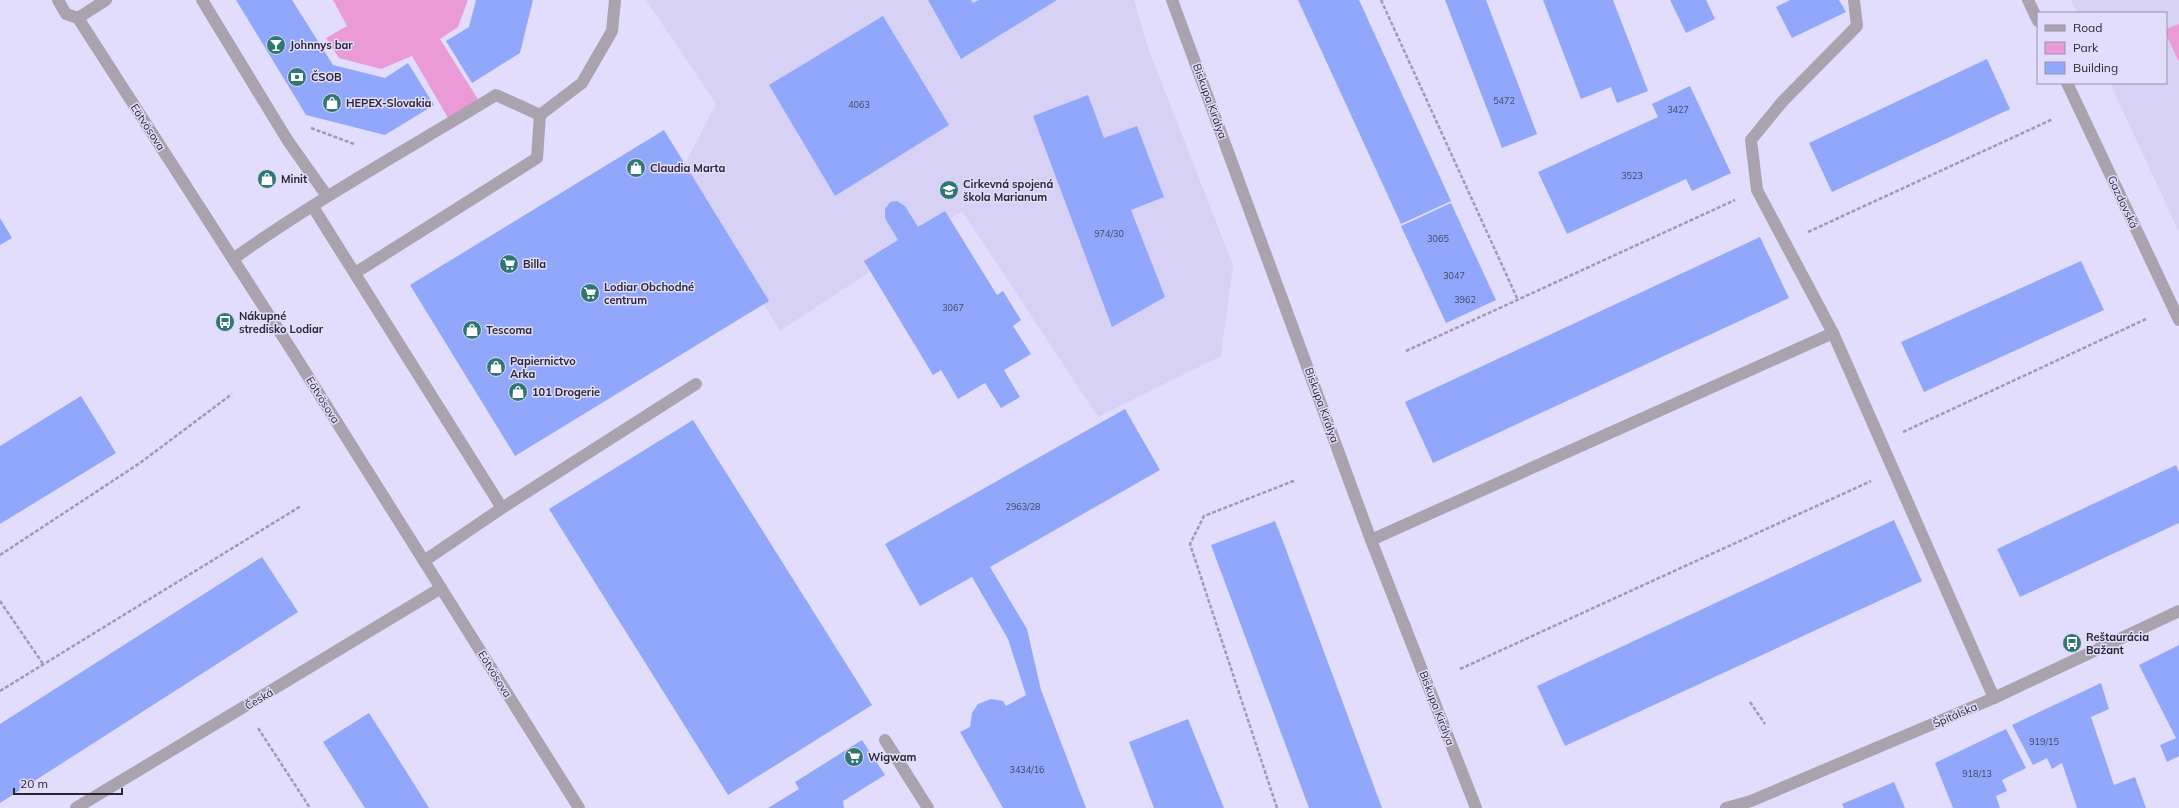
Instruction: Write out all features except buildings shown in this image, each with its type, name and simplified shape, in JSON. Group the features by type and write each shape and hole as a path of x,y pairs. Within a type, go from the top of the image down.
{"street":[{"name":"Eötvösova","path":"58,0 66,14 78,18 233,259 579,808"},
{"path":"78,18 106,0"},
{"path":"202,0 288,141 327,196"},
{"path":"355,273 537,158 540,115 582,83 612,31 615,0"},
{"name":"Biskupa Királya","path":"1172,0 1371,540 1476,808"},
{"path":"1854,0 1857,26 1782,102 1751,140 1757,190 1833,333 1994,698"},
{"path":"2028,0 2037,19"},
{"name":"Gazdovská","path":"2067,84 2179,320"},
{"path":"233,259 274,230 313,207 327,196 496,95 540,115"},
{"path":"313,207 502,508"},
{"path":"1371,540 1833,333"},
{"path":"424,561 502,508 696,384"},
{"name":"Česká","path":"77,808 441,588"},
{"name":"Špitálska","path":"1726,808 1751,801 1994,698 2179,611"},
{"path":"885,740 928,808"}],"path":[{"path":"1381,0 1517,298"},
{"path":"1785,243 2053,119"},
{"path":"1406,350 1517,298 1757,190"},
{"path":"1881,442 2146,319"},
{"path":"0,555 140,463 232,394"},
{"path":"1460,669 1894,470"},
{"path":"1277,808 1190,544 1204,516 1296,480"},
{"path":"0,691 301,506"},
{"path":"0,601 43,664"},
{"path":"1750,702 1764,724"},
{"path":"245,707 310,808"}],"shaded area":[{"name":"Cirkevná spojená škola Marianum","path":"646,0 1134,0 1148,48 1233,265 1221,356 1098,417 962,211 780,331 682,170 716,104"},
{"path":"2071,0 2179,0 2179,232 2110,84 2167,84 2167,12 2077,12"}],"green space":[{"path":"333,0 468,0 458,27 440,39 481,104 451,123 412,56 381,69 339,58 326,38 347,26"},
{"path":"2179,24 2179,62 2167,36 2167,29"}],"place":[{"name":"Johnnys bar","path":"276,45"},
{"name":"ČSOB","path":"297,77"},
{"name":"HEPEX-Slovakia","path":"332,103"},
{"name":"Claudia Marta","path":"636,168"},
{"name":"Minit","path":"267,179"},
{"name":"Cirkevná spojená škola Marianum","path":"949,190"},
{"name":"Billa","path":"509,264"},
{"name":"Lodiar Obchodné centrum","path":"590,293"},
{"name":"Nákupné stredisko Lodiar","path":"225,322"},
{"name":"Tescoma","path":"472,330"},
{"name":"Papiernictvo Arka","path":"496,367"},
{"name":"101 Drogerie","path":"518,392"},
{"name":"Reštaurácia Bažant","path":"2072,643"},
{"name":"Wigwam","path":"854,757"}]}
